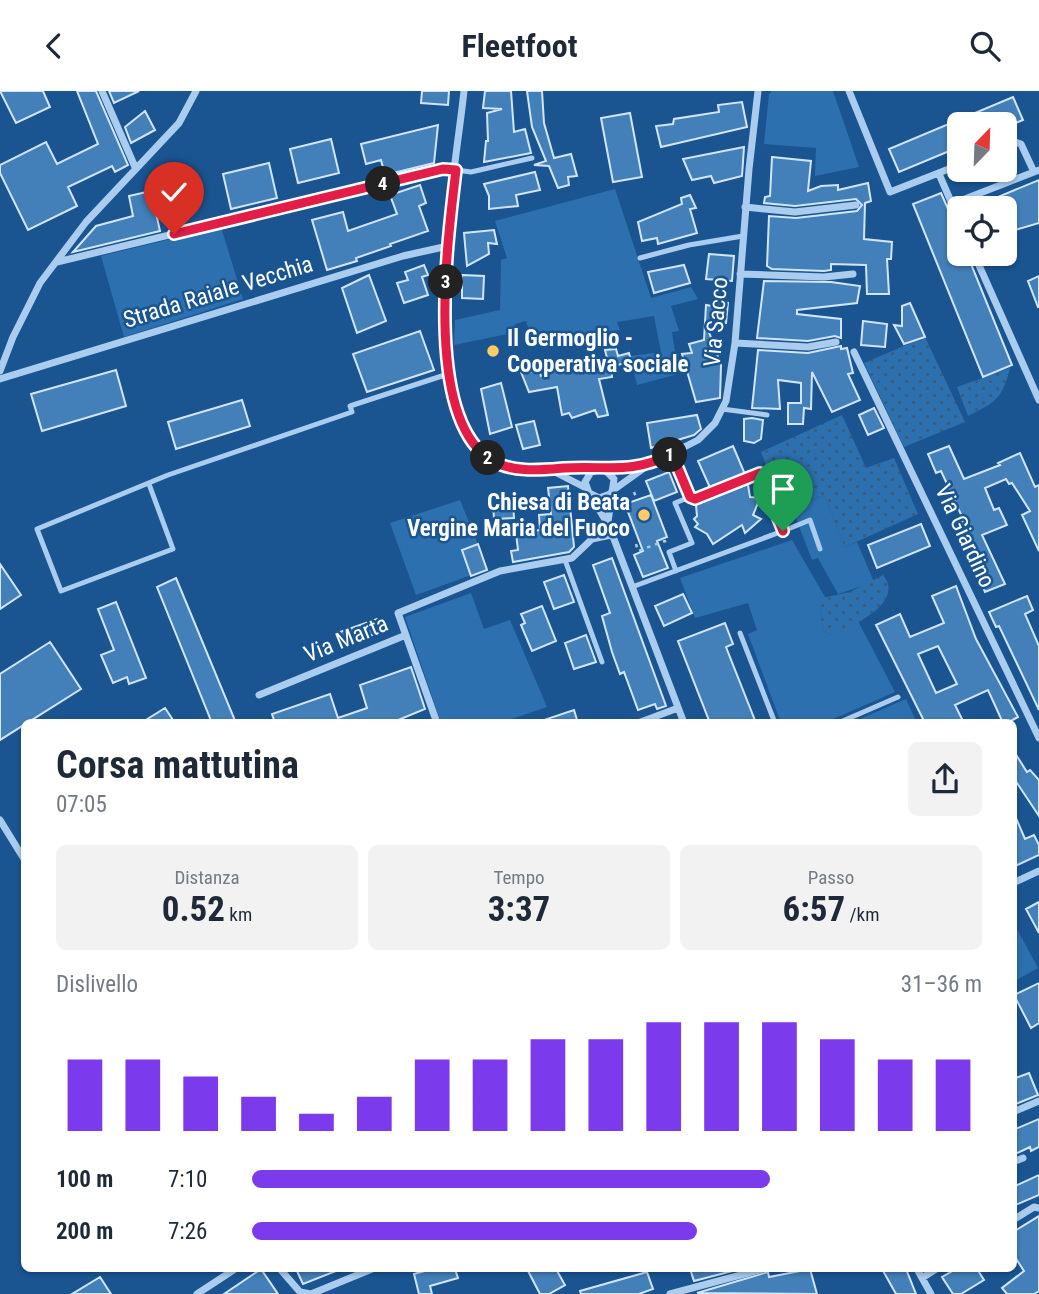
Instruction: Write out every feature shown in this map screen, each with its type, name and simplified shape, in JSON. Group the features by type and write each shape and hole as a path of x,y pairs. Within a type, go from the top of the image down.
{"street":[{"path":"102,91 135,167"},
{"path":"0,371 13,337 40,283 86,222 179,123 196,91"},
{"path":"464,91 444,309 448,374 468,431 488,458 509,468 606,470 614,479 609,526 611,535 682,719"},
{"name":"Via Sacco","path":"611,492 647,466 704,435 722,409 728,392 735,343 745,207 758,91"},
{"path":"849,91 890,192 947,170"},
{"path":"972,196 1036,171 1021,144 1017,143"},
{"path":"57,262 443,169 456,170"},
{"path":"939,174 949,196"},
{"path":"745,207 795,212 856,205"},
{"name":"Strada Raiale Vecchia","path":"0,379 428,249 448,246"},
{"path":"979,266 1039,400"},
{"path":"740,274 824,277 853,274"},
{"path":"735,343 808,347 836,342"},
{"name":"Via Giardino","path":"854,352 1039,738"},
{"name":"Via Sacco","path":"606,470 647,466"},
{"path":"596,469 587,476 588,491 609,526"},
{"path":"549,470 599,498 611,492"},
{"name":"Via Marta","path":"259,695 406,635 398,613 500,571 565,560 578,554 583,545 592,539 611,535"},
{"path":"406,635 436,719"},
{"path":"649,719 678,708"},
{"path":"0,820 21,854"},
{"path":"1017,881 1039,871"},
{"path":"1017,1110 1039,1101"},
{"path":"1017,1160 1023,1158"},
{"path":"1017,1218 1034,1207 1039,1208"},
{"path":"197,1294 230,1272"},
{"path":"283,1272 300,1292 311,1294 365,1272"},
{"path":"670,1294 752,1272"},
{"path":"919,1272 931,1294"},
{"path":"922,1278 931,1272"}],"lane":[{"path":"456,170 471,172 532,158"},
{"name":"Via Sacco","path":"640,258 689,245 743,236"},
{"path":"149,484 173,549 61,591 37,529 149,484 352,412 350,406 448,374"},
{"path":"722,409 767,415"},
{"path":"672,454 690,497 675,503 692,543 668,552 676,571"},
{"path":"760,473 783,531"},
{"path":"632,587 810,520 820,549"},
{"path":"565,560 602,662"},
{"path":"740,633 773,719"},
{"path":"847,719 898,697"}],"path":[{"path":"690,497 695,499 760,473"},
{"path":"634,492 637,500"},
{"path":"636,544 638,551 665,541 668,552"}],"shaded area":[{"path":"772,91 833,91 859,167 815,176 816,148 764,144 769,94"},
{"path":"615,189 651,298 691,287 698,299 671,306 679,331 672,332 678,374 637,385 630,356 661,352 654,316 617,322 620,330 534,346 526,321 515,324 517,332 454,345 455,320 500,310 501,260 507,258 495,221"},
{"path":"221,227 243,299 124,337 101,256"},
{"path":"925,337 965,422 904,447 864,363"},
{"path":"1010,368 1001,393 985,407 968,416 957,387"},
{"path":"842,415 866,468 894,458 918,514 845,547 824,495 784,510 761,452"},
{"path":"824,495 845,547 857,542 874,582 838,594 818,558 812,560 792,508"},
{"path":"460,500 488,569 416,595 390,523"},
{"path":"792,540 825,597 820,608 823,630 831,635 858,621 895,692 833,719 780,719 748,634 757,630 748,603 695,618 680,578"},
{"path":"883,575 888,585 882,604 862,620 831,635 823,630 820,608 822,598 850,592"},
{"path":"471,593 484,629 510,620 547,707 512,719 440,719 405,617"},
{"path":"906,699 915,719 860,719"},
{"path":"1017,929 1038,968 1017,980"}],"building":[{"path":"0,91 43,91 50,107 16,123"},
{"path":"77,91 96,91 128,165 115,172 112,166 68,187 77,206 28,230 0,173 0,165 46,142 57,164 98,144"},
{"path":"109,91 139,91 114,103"},
{"path":"422,91 449,91 448,105 421,103"},
{"path":"485,91 511,91 514,132 525,129 531,153 484,162 488,141 487,113 502,109 483,108"},
{"path":"527,91 542,91 544,123 554,158 571,154 577,176 568,177 569,185 558,188 549,166 534,165 546,161 532,127"},
{"path":"1013,97 1023,120 1017,123 1017,112 977,112"},
{"path":"742,102 747,127 661,147 656,126 673,124 674,119 719,112 718,105"},
{"path":"145,111 155,130 131,143 125,127"},
{"path":"630,113 642,177 613,182 601,118"},
{"path":"438,125 434,163 385,175 381,160 366,164 361,144"},
{"path":"947,125 947,152 899,172 889,149"},
{"path":"331,139 339,173 298,183 290,149"},
{"path":"744,147 742,176 714,183 711,176 692,180 683,159"},
{"path":"772,157 811,161 808,191 821,186 838,185 838,190 868,183 871,201 865,203 864,239 892,242 891,259 887,259 889,294 867,294 866,265 831,264 831,270 824,271 772,269 767,266 769,216 796,218 857,211 862,205 856,199 795,206 764,203 765,197 770,196"},
{"path":"269,163 277,198 231,209 223,174"},
{"path":"535,172 540,190 516,195 518,206 489,209 489,196 484,184"},
{"path":"1039,180 1039,223 1017,230 1017,196 1000,196"},
{"path":"420,185 426,203 419,206 428,231 356,258 357,261 327,270 312,220 343,212 348,231 397,214 390,195"},
{"path":"151,191 160,231 73,252 96,226 133,216 129,196"},
{"path":"941,193 947,207 947,266 972,266 1012,365 983,377 913,204"},
{"path":"690,195 696,208 690,209 697,233 658,244 657,238 642,241 638,222 682,204 681,198"},
{"path":"494,230 497,244 488,243 489,254 467,266 464,233"},
{"path":"709,254 734,256 732,281 706,279"},
{"path":"424,265 428,275 422,277 428,295 404,303 397,283 408,280 405,272"},
{"path":"684,265 690,283 654,293 648,272"},
{"path":"369,275 386,321 357,333 342,288"},
{"path":"462,275 484,276 483,299 462,298"},
{"path":"1039,276 1039,307 1038,307 1028,281"},
{"path":"764,281 831,282 860,286 857,303 797,310 797,314 841,319 841,338 835,336 808,341 757,338"},
{"path":"712,302 728,303 726,323 706,324 721,365 720,398 696,402 682,354 692,353 689,344 704,340 706,305 712,306"},
{"path":"910,303 925,337 904,344 894,325 902,326 902,306"},
{"path":"863,321 887,324 885,347 861,345"},
{"path":"420,331 434,370 367,392 353,354"},
{"path":"841,346 841,349 847,348 853,373 848,374 860,400 832,412 812,372 811,409 804,408 803,424 788,424 788,403 801,403 801,383 778,380 780,409 752,408 758,350 808,353"},
{"path":"616,349 618,356 629,353 631,361 611,367 612,377 599,379 608,415 598,417 595,410 572,418 569,413 562,415 557,387 529,392 521,372 539,371 541,376 567,364 581,365 607,358 605,350"},
{"path":"116,370 126,406 42,431 31,394"},
{"path":"501,383 512,427 490,434 481,389"},
{"path":"242,400 250,426 176,449 168,422"},
{"path":"874,408 884,428 868,435 859,415"},
{"path":"697,415 701,429 694,435 651,448 647,423"},
{"path":"744,419 763,420 761,439 754,443 744,441"},
{"path":"534,421 540,445 523,449 516,425"},
{"path":"733,446 747,479 750,497 760,498 753,515 761,519 745,533 742,525 713,544 707,534 695,527 698,524 694,519 697,516 696,505 712,492 698,461"},
{"path":"949,446 964,479 1000,465 998,463 1020,453 1035,487 1039,485 1039,551 1022,515 1030,511 1012,483 1009,484 1006,479 985,488 994,510 999,508 1007,525 982,535 1005,584 985,592 957,524 964,521 941,471 936,473 928,454"},
{"path":"669,472 677,492 654,501 646,481"},
{"path":"568,486 574,547 569,552 513,562 511,551 518,550 516,533 540,530 539,515 551,514 548,488"},
{"name":"Chiesa di Beata Vergine Maria del Fuoco","path":"651,495 667,537 657,541 668,568 643,577 634,555 643,551 625,504"},
{"path":"513,503 514,518 494,519 493,504"},
{"path":"921,524 930,546 877,568 868,545"},
{"path":"478,544 487,570 471,576 462,550"},
{"path":"612,558 666,706 657,709 655,704 638,710 624,672 620,674 612,652 602,616 610,613 593,565"},
{"path":"0,564 21,595 0,609"},
{"path":"564,575 574,602 554,609 544,582"},
{"path":"176,578 234,719 210,719 157,587"},
{"path":"956,586 976,639 1018,717 1001,719 988,690 955,705 962,719 923,719 876,625 900,614 910,637 944,623 932,596","holes":["938,646 957,684 936,693 918,654"]},
{"path":"683,594 692,613 664,626 655,606"},
{"path":"1027,596 1033,610 1025,614 1039,646 1039,710 999,626 996,627 989,612"},
{"path":"116,602 146,678 129,684 127,677 113,683 101,655 114,650 98,609"},
{"path":"542,606 556,641 532,651 521,625 525,623 521,614"},
{"path":"377,619 381,632 342,645 337,633"},
{"path":"725,623 733,644 726,647 754,719 708,719 678,641"},
{"path":"586,635 596,662 574,669 565,643"},
{"path":"50,642 81,689 33,719 21,719 21,727 0,740 0,674"},
{"path":"411,667 425,709 401,719 274,719 272,714 330,694 338,718 367,708 360,685"},
{"path":"165,708 172,719 147,719"},
{"path":"574,710 577,719 547,719"},
{"path":"1017,756 1027,772 1030,770 1039,780 1039,816 1017,783"},
{"path":"1017,820 1025,839 1034,835 1039,845 1039,855 1017,865"},
{"path":"1039,902 1039,933 1026,909"},
{"path":"1039,983 1039,1023 1031,1028 1017,1001 1017,994"},
{"path":"1029,1073 1038,1095 1017,1103 1017,1078"},
{"path":"1039,1119 1039,1147 1031,1151 1030,1147 1017,1153 1017,1128"},
{"path":"1039,1175 1039,1195 1017,1204 1017,1185"},
{"path":"1039,1216 1039,1291 1034,1294 1007,1294 1002,1288 1024,1271 1017,1260 1017,1230"},
{"path":"257,1272 263,1272 278,1294 224,1294"},
{"path":"297,1272 333,1272 303,1284"},
{"path":"456,1272 458,1278 430,1286 432,1294 419,1294 414,1274"},
{"path":"529,1272 558,1272 565,1285 549,1294 540,1294"},
{"path":"647,1272 653,1289 639,1294 581,1294 580,1291"},
{"path":"691,1272 728,1272 694,1281"},
{"path":"768,1272 769,1277 811,1272 817,1294 697,1293"},
{"path":"884,1272 907,1272 916,1294 896,1294"},
{"path":"951,1272 979,1272 984,1280 961,1294 953,1294 942,1277"},
{"path":"100,1277 111,1294 72,1294"}],"place":[{"name":"Il Germoglio - Cooperativa sociale","path":"493,351"},
{"name":"Chiesa di Beata Vergine Maria del Fuoco","path":"644,515"}],"route":[{"path":"174,234 443,169 456,170 448,246 444,340 448,374 458,407 479,449 488,458 509,468 549,470 606,470 647,466 672,454 690,497 695,499 760,473 783,531"}]}
